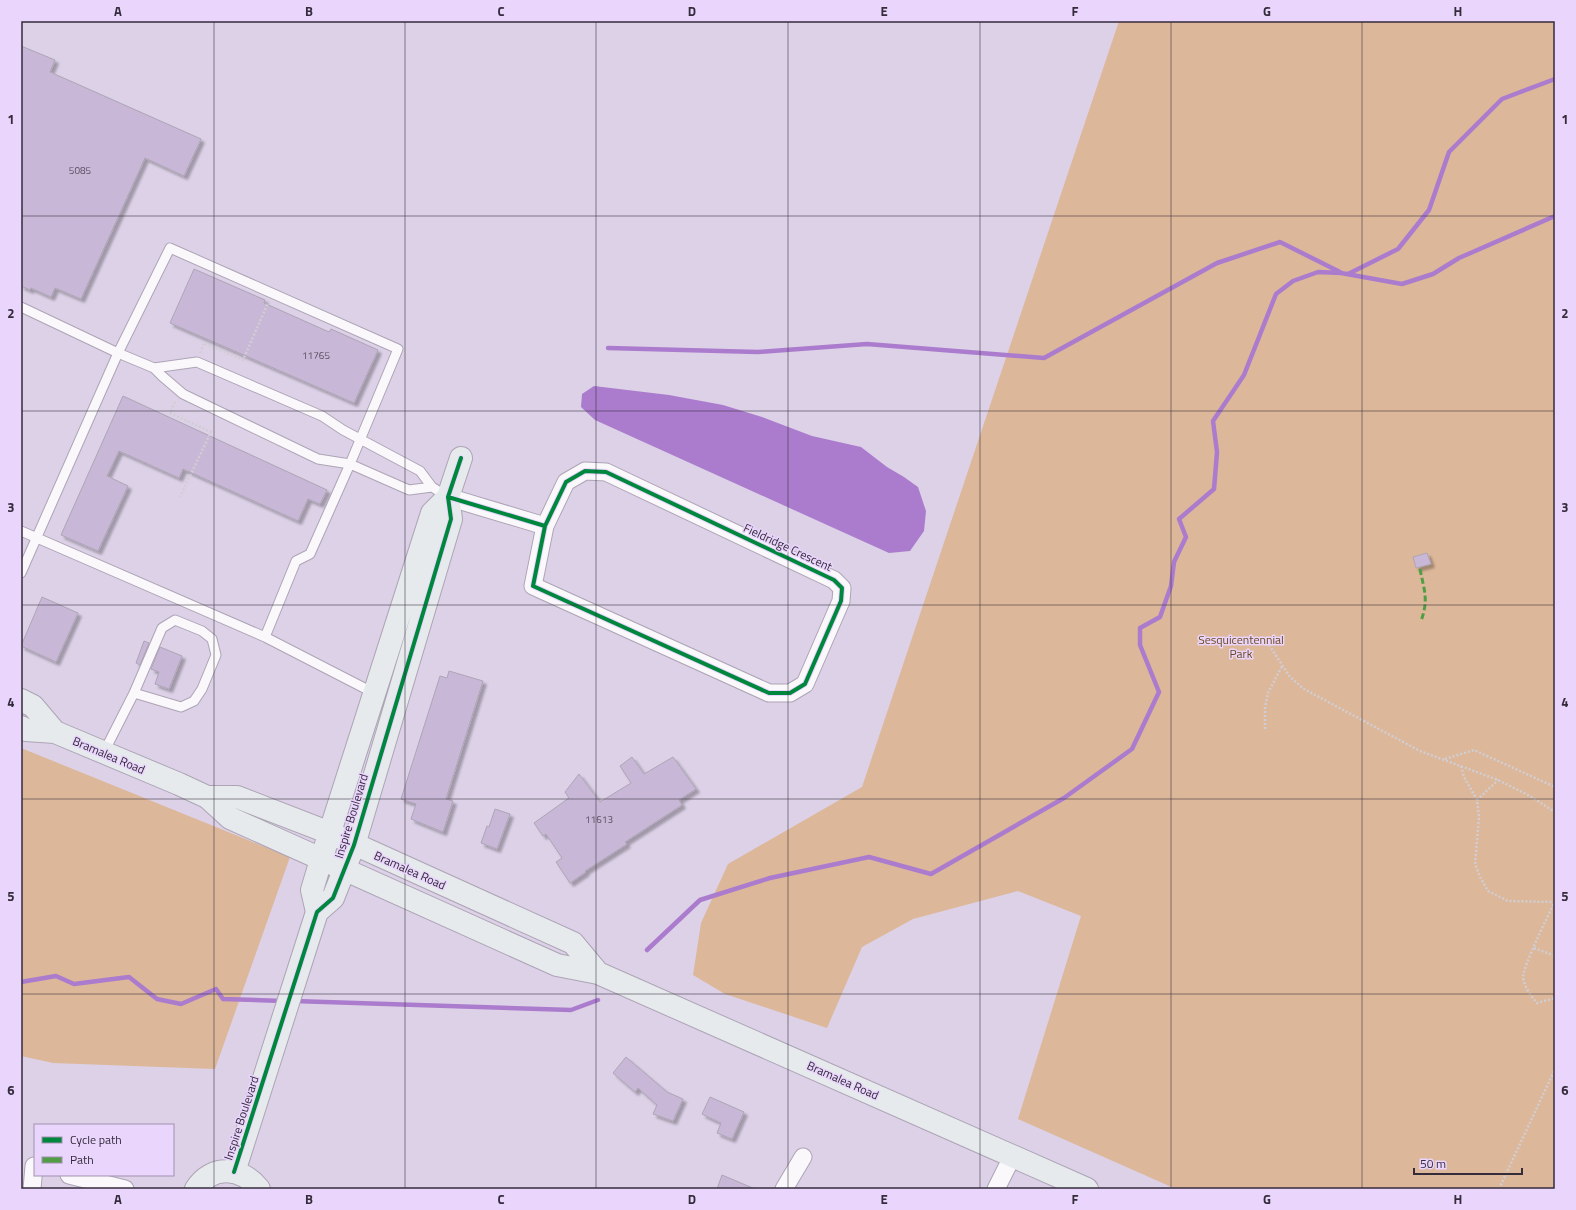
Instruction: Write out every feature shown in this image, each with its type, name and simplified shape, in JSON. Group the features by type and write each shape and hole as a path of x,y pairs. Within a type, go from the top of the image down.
{"main road":[{"name":"Inspire Boulevard","path":"234,1172 317,912 312,890 374,693 432,513 440,492 461,458"},
{"name":"Inspire Boulevard","path":"317,912 333,898 354,845 451,519 440,492"},
{"name":"Bramalea Road","path":"21,700 33,706 55,732"},
{"name":"Bramalea Road","path":"21,727 26,730 55,732 104,752 207,797 230,818 557,965 598,973 1013,1155 1087,1189"},
{"name":"Bramalea Road","path":"207,797 236,796 330,833 573,943 598,973"},
{"path":"196,1189 202,1181 209,1176 217,1173 234,1172 249,1178 259,1189"}],"street":[{"name":"Fieldridge Crescent","path":"585,471 606,472 834,580 842,588 841,601 804,684 790,693 768,693 532,586 545,526 566,482 585,471"},
{"path":"440,492 545,526"},
{"path":"996,1189 1013,1155"},
{"path":"784,1189 803,1157"},
{"path":"30,1166 32,1189"},
{"path":"73,1176 125,1189"}],"lane":[{"path":"21,573 38,538 118,353 170,248 398,349 350,464 310,554 296,561 264,637"},
{"path":"21,307 118,353 154,368 183,394 318,458 350,464 409,490 440,492"},
{"path":"154,368 197,362 322,416 360,440 420,471 440,492"},
{"path":"21,531 264,637 374,693"},
{"path":"104,752 134,693 162,628 175,620 202,631 212,639 216,655 202,689 194,701 181,708 134,693"}],"path":[{"path":"243,360 273,293"},
{"path":"1269,645 1290,677 1304,689 1420,751 1498,780 1530,796 1555,812"},
{"path":"1265,729 1265,707 1268,693 1282,666"},
{"path":"1445,760 1460,753 1474,750 1555,787"},
{"path":"1461,765 1464,777 1477,800 1479,817 1475,864 1480,878 1488,890 1508,901 1555,901 1534,948 1523,978 1528,992 1537,1003 1555,998"},
{"path":"1477,800 1498,780"},
{"path":"1534,948 1555,956"},
{"path":"1499,1189 1555,1070"}],"green space":[{"name":"Sesquicentennial Park","path":"1119,21 1555,21 1555,1189 1176,1189 1018,1119 1081,916 1018,891 913,919 862,947 827,1028 725,994 693,975 701,923 728,864 862,787"},
{"path":"21,748 290,857 215,1069 53,1063 21,1056"}],"shaded area":[{"path":"594,386 669,395 723,405 762,417 812,436 861,447 887,467 918,487 926,511 924,531 910,551 889,553 595,420 581,407 582,394"}],"building":[{"path":"21,46 55,60 50,72 201,139 184,176 145,158 81,299 55,288 51,297 31,288 30,290 21,286"},
{"path":"194,269 265,300 264,303 329,332 331,329 378,350 354,403 170,323"},
{"path":"123,396 327,490 320,504 308,499 298,521 183,469 179,478 119,451 107,476 128,486 98,551 61,535"},
{"path":"1427,553 1431,564 1416,568 1413,557"},
{"path":"42,597 78,613 56,662 21,646"},
{"path":"144,641 149,643 140,665 136,663"},
{"path":"160,647 182,656 169,689 155,684 159,672 151,669"},
{"path":"449,671 483,681 446,799 453,801 443,832 411,819 416,804 401,799 440,676 447,678"},
{"path":"632,757 644,774 673,757 696,789 679,800 682,805 625,842 627,844 585,871 586,872 570,883 556,862 562,858 546,834 543,836 534,823 569,798 565,792 579,774 600,802 631,783 620,766"},
{"path":"495,809 510,814 497,849 481,843 487,826 489,827"},
{"path":"626,1057 667,1092 683,1099 673,1121 653,1114 657,1105 638,1088 635,1092 613,1073"},
{"path":"710,1097 744,1112 732,1139 717,1133 721,1123 702,1114"},
{"path":"722,1175 755,1189 717,1189"}],"waterway":[{"path":"1348,274 1398,249 1429,210 1449,152 1502,99 1555,79"},
{"path":"647,950 700,900 770,878 869,857 931,874 1064,798 1132,749 1159,692 1140,645 1140,628 1160,617 1171,586 1174,562 1186,537 1179,519 1214,489 1217,452 1213,421 1244,375 1276,294 1293,281 1318,272 1341,273 1402,284 1433,274 1459,258 1555,216"},
{"path":"608,348 758,352 867,344 1044,358 1217,263 1280,242 1340,272"},
{"path":"21,982 56,976 74,984 129,977 157,999 181,1004 216,989 223,999 283,1001"},
{"path":"294,1001 571,1010 598,1000"}],"marked path":[{"path":"1420,569 1425,600 1425,607 1421,621"}],"cycle path":[{"path":"234,1172 317,912 333,898 354,845 451,519 448,497 461,458"},
{"path":"448,497 545,526 566,482 585,471 606,472 834,580 842,588 841,601 805,684 790,693 769,693 533,586 545,526"}]}
